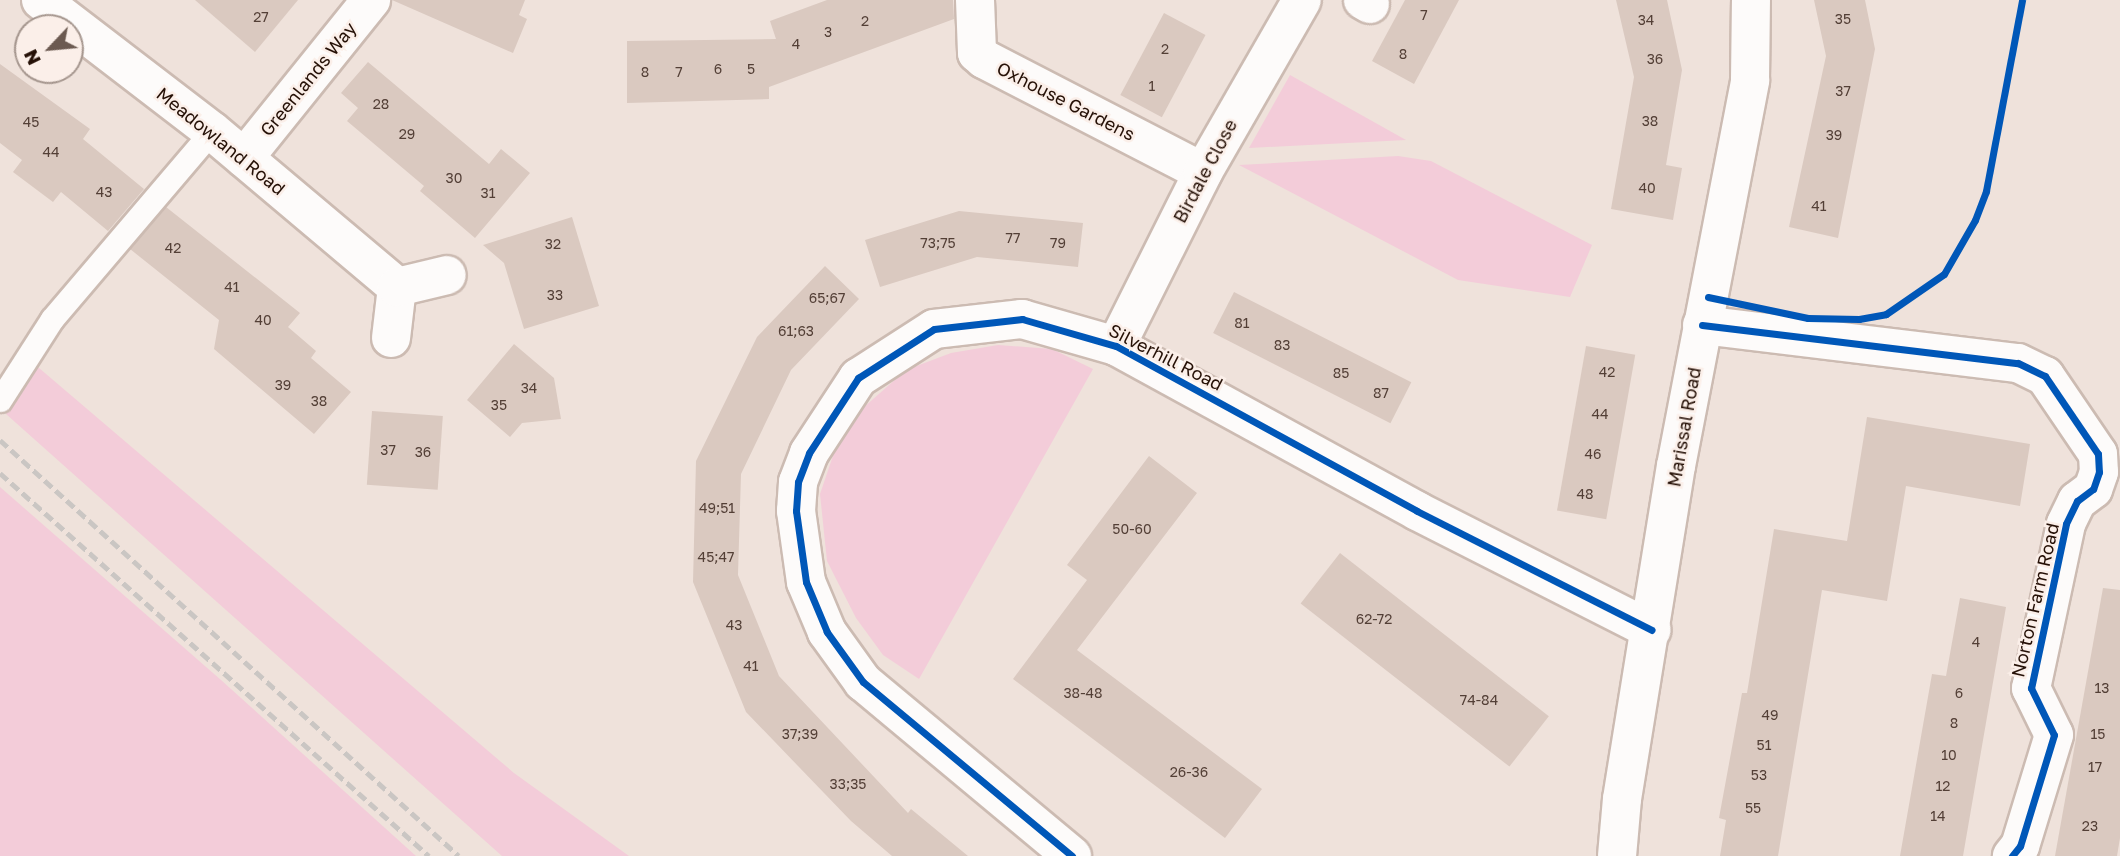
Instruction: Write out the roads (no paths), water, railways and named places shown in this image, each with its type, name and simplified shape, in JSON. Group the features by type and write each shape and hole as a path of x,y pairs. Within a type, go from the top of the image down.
{"street":[{"name":"Meadowland Road","path":"41,0 212,131 397,287"},
{"name":"Greenlands Way","path":"244,158 371,0"},
{"name":"Oxhouse Gardens","path":"975,0 977,53 984,60 1203,172"},
{"name":"Birdale Close","path":"1116,346 1203,172 1303,0"},
{"name":"Marissal Road","path":"1617,856 1622,799 1652,630 1676,466 1750,80 1751,0"},
{"path":"391,338 397,287 447,275"},
{"name":"Silverhill Road","path":"1072,856 856,672 827,632 806,582 796,511 798,482 833,410 858,378 934,329 1022,318 1116,346 1429,517 1652,630"},
{"name":"Norton Farm Road","path":"1702,326 2018,363 2045,376 2098,454 2099,472 2093,489 2077,501 2066,524 2031,688 2054,735 2020,846 2012,856"}],"lane":[{"path":"0,400 52,318 212,131"}],"railway":[{"path":"0,440 459,856"},
{"path":"0,473 429,856"}]}
